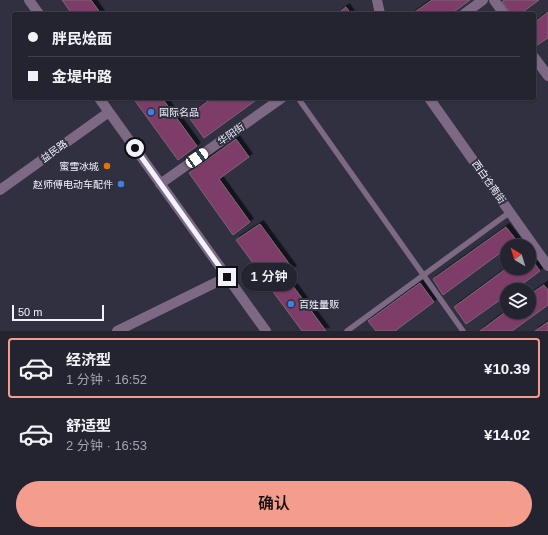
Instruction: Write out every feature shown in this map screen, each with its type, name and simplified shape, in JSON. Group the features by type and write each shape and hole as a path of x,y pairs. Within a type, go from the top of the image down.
{"street":[{"path":"29,0 38,12"},
{"path":"377,0 380,12"},
{"path":"467,12 483,0"},
{"path":"494,0 503,12"},
{"path":"536,60 548,76"},
{"path":"100,100 266,331"},
{"name":"华阳街","path":"160,184 279,100"},
{"name":"西白仓南街","path":"430,100 548,266"},
{"name":"益民路","path":"0,190 109,112"},
{"path":"117,331 227,277"}],"lane":[{"path":"299,100 463,331"},
{"path":"347,331 510,212"}],"building":[{"path":"62,0 91,0 100,12 71,12"},
{"path":"432,0 470,0 454,12 415,12"},
{"path":"504,0 539,0 523,12 510,12 502,2"},
{"path":"346,7 350,12 340,12"},
{"path":"548,12 548,38 536,46 536,21"},
{"path":"134,100 163,100 197,146 178,160"},
{"path":"209,100 256,100 204,138 188,116"},
{"path":"236,139 249,157 219,179 250,222 233,235 189,173"},
{"path":"260,224 293,269 270,286 236,240"},
{"path":"506,227 515,239 500,239 500,253 443,295 433,279"},
{"path":"536,266 540,271 536,274"},
{"path":"500,273 500,275 535,275 524,283 500,283 500,300 466,324 454,307"},
{"path":"287,278 326,331 302,331 271,289"},
{"path":"420,283 434,302 395,331 376,331 368,321"},
{"path":"544,285 548,290 548,305 536,314 536,290"},
{"path":"500,316 500,319 529,319 512,331 480,331"},
{"path":"548,322 548,331 535,331"}],"place":[{"name":"国际名品","path":"151,112"},
{"name":"蜜雪冰城","path":"107,166"},
{"name":"赵师傅电动车配件","path":"121,184"},
{"name":"百姓量贩","path":"291,304"}],"route":[{"path":"135,148 227,277"}]}
